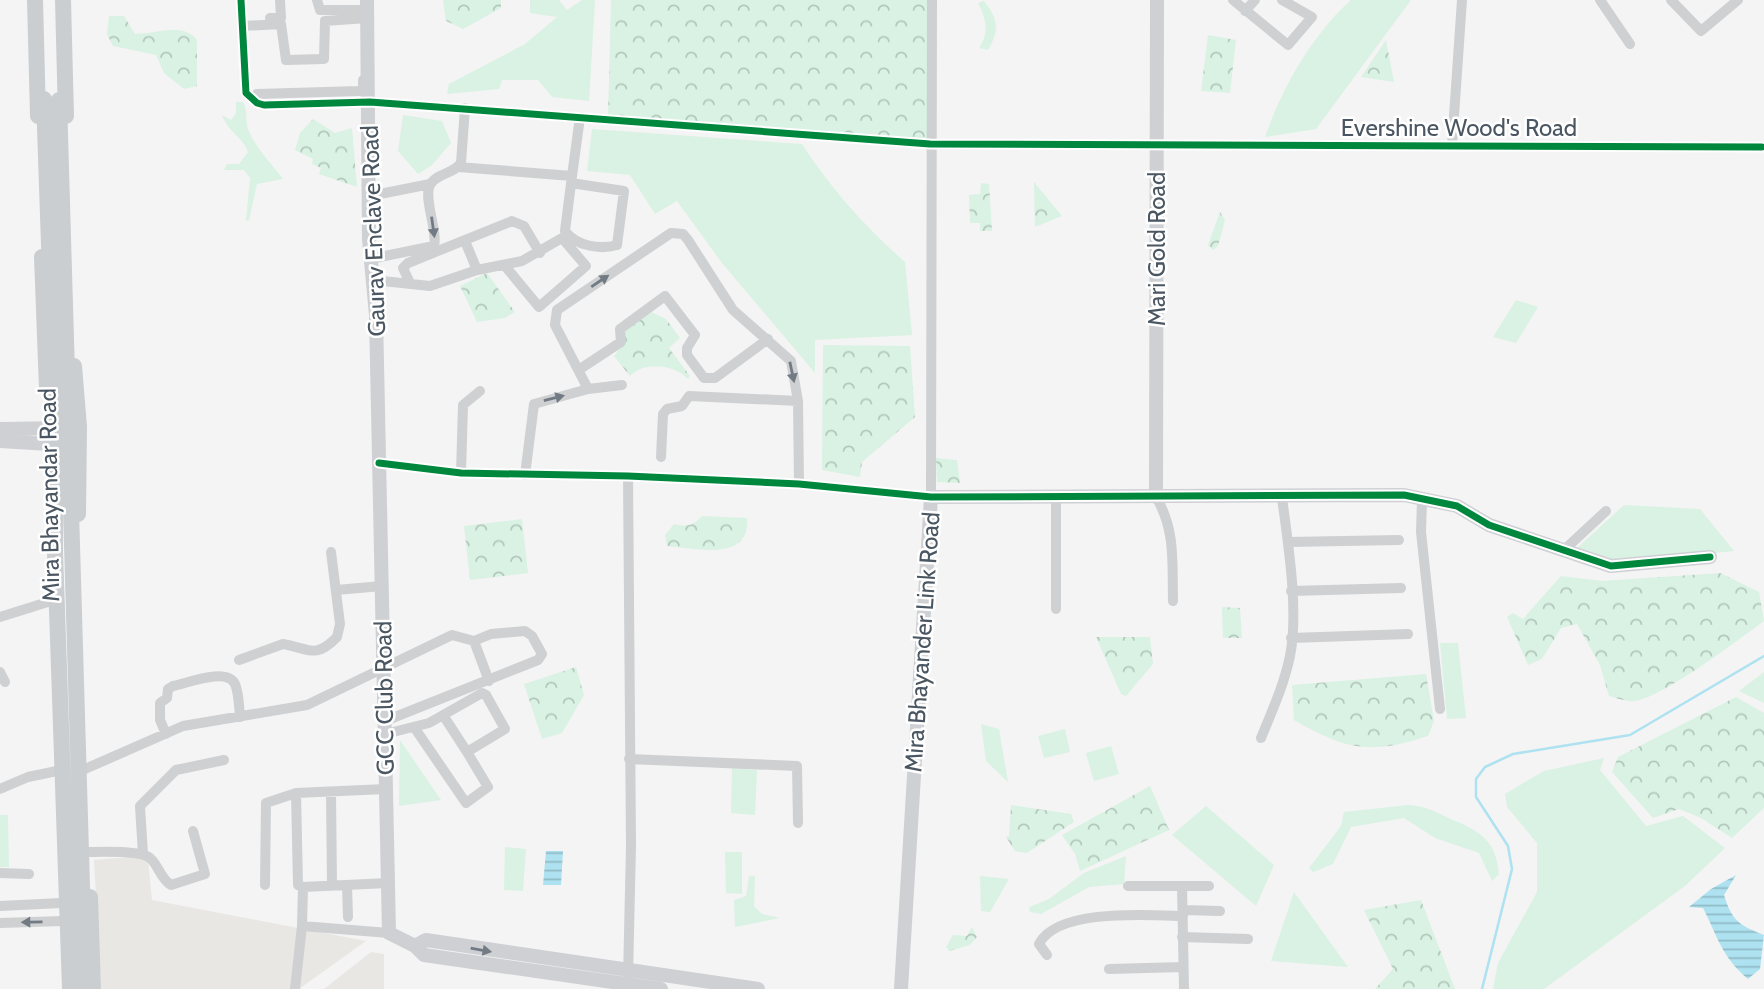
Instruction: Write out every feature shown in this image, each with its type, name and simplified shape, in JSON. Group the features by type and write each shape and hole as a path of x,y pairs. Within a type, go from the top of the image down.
{"main road":[{"name":"Mira Bhayandar Road","path":"35,0 44,355 51,437 51,601 61,903 68,989"},
{"name":"Mira Bhayandar Road","path":"63,0 72,340 79,427 77,549 93,989"},
{"path":"64,39 52,99 55,552 68,989"},
{"path":"36,40 52,99 85,989"}],"street":[{"path":"241,0 246,93 257,103 359,91 363,89 363,80 369,79"},
{"path":"242,23 281,18 280,0"},
{"path":"317,0 320,10 367,9"},
{"name":"Mira Bhayander Link Road","path":"901,989 931,497 932,0"},
{"name":"Mari Gold Road","path":"1156,497 1157,0"},
{"path":"1245,11 1255,0"},
{"path":"1235,1 1284,43 1291,44 1312,18 1282,0"},
{"path":"1452,145 1462,0"},
{"path":"1600,0 1630,44"},
{"path":"1671,0 1701,31 1738,0"},
{"path":"242,23 281,24 286,60 324,59 325,21 367,9"},
{"name":"Gaurav Enclave Road","path":"367,9 370,259 379,463"},
{"path":"257,94 277,99"},
{"name":"Evershine Wood's Road","path":"277,99 465,108 930,144 1762,147"},
{"path":"458,167 463,152 465,108"},
{"path":"370,195 430,184 458,167 571,179 624,191 617,245 583,244 568,235 565,227 571,179 580,117"},
{"path":"370,259 434,246 430,184"},
{"path":"410,283 404,265 516,221 524,226 540,253"},
{"path":"589,389 555,325 557,310 671,233 683,234 733,310 791,361 798,401 799,484"},
{"path":"373,281 430,286 477,271 505,266 540,253 565,239 586,266 542,306 536,306 505,266"},
{"path":"465,240 477,271"},
{"path":"580,369 621,342 620,329 665,296 695,335 687,355 704,378 715,379 768,339"},
{"path":"525,475 534,404 589,389 622,386"},
{"path":"461,473 463,405 480,391"},
{"path":"661,457 663,414 667,409 682,406 690,396 798,401"},
{"path":"0,441 51,437 79,427"},
{"path":"0,429 79,444"},
{"path":"379,463 461,473 628,475 799,484 931,497 1282,498 1404,495 1457,506 1489,525 1611,566 1710,556"},
{"name":"GCC Club Road","path":"379,463 389,933"},
{"path":"628,475 631,846 628,978"},
{"path":"1056,497 1056,609"},
{"path":"1156,497 1167,516 1172,533 1173,601"},
{"path":"1261,738 1282,687 1291,638 1288,542 1282,498"},
{"path":"1422,500 1421,532 1440,709"},
{"path":"1564,551 1606,511"},
{"path":"1288,542 1399,540"},
{"path":"239,660 283,644 310,652 331,643 340,630 331,552"},
{"path":"336,590 382,586"},
{"path":"1291,592 1401,588"},
{"path":"0,617 51,601"},
{"path":"85,769 183,726 307,705 342,691 383,666 452,635 474,640 491,634 525,631 533,636 542,654 538,660 385,728"},
{"path":"1291,638 1408,634"},
{"path":"474,640 489,681"},
{"path":"166,734 160,720 160,704 167,698 168,689 173,686 222,675 230,678 235,684 240,717"},
{"path":"385,728 414,727 443,715 482,692 505,729 467,752"},
{"path":"414,727 466,803 488,787 443,715"},
{"path":"629,759 797,766 798,823"},
{"path":"143,854 140,806 176,770 224,760"},
{"path":"0,789 28,777 57,771"},
{"path":"265,885 264,806 296,793 386,789"},
{"path":"331,792 332,886"},
{"path":"295,989 303,887 297,881 296,793"},
{"path":"87,852 143,854 151,859 163,880 172,885 205,874 193,831"},
{"path":"0,873 29,874"},
{"path":"303,887 388,884"},
{"path":"346,885 348,918"},
{"path":"1128,886 1209,886"},
{"path":"1182,886 1184,989"},
{"path":"0,906 61,903"},
{"path":"1047,955 1039,944 1042,937 1071,923 1099,916 1220,911"},
{"path":"0,923 63,922"},
{"path":"302,926 389,933 421,947 628,978 758,989"},
{"path":"1182,937 1248,939"},
{"path":"1109,969 1183,967"},
{"path":"628,978 661,989"}],"shaded area":[{"path":"142,856 148,859 152,900 366,941 299,989 101,989 94,860"},
{"path":"371,952 384,954 384,989 324,989"}],"green space":[{"path":"443,0 501,0 501,8 463,29 446,21"},
{"path":"530,0 559,0 567,10 582,0 595,0 589,101 552,97 538,80 502,80 499,89 447,94 449,84 525,44 557,17 530,13"},
{"path":"611,0 932,0 930,144 608,118"},
{"path":"1351,0 1411,0 1316,129 1265,137 1280,100 1300,63 1324,29"},
{"path":"984,1 996,24 988,50 979,48 985,36 986,25 978,3"},
{"path":"109,16 124,16 135,34 177,30 191,35 197,40 197,86 184,89 164,73 156,55 113,46 107,34"},
{"path":"1208,35 1236,40 1230,93 1201,91"},
{"path":"1386,40 1394,82 1361,77"},
{"path":"236,102 243,102 251,136 283,179 257,184 249,220 246,221 250,178 244,170 224,170 227,164 239,164 248,152 222,115 231,120 236,113"},
{"path":"403,115 442,121 451,143 431,166 418,174 398,151"},
{"path":"313,119 335,133 352,128 357,187 319,174 321,168 312,164 313,159 295,150 300,133"},
{"path":"592,129 802,144 849,207 905,262 912,335 815,340 815,373 722,263 677,201 655,214 630,175 587,171"},
{"path":"1034,182 1062,216 1035,227"},
{"path":"981,183 989,184 992,231 980,231 980,223 970,223 969,195 980,194"},
{"path":"1220,212 1225,220 1218,246 1213,250 1208,245"},
{"path":"487,273 515,312 505,318 477,322 460,286"},
{"path":"1516,300 1538,307 1516,343 1493,337"},
{"path":"651,312 666,319 680,338 669,348 690,376 688,379 675,370 659,366 643,368 630,376 614,356 624,344 622,332"},
{"path":"823,345 910,346 915,417 862,462 860,477 822,470"},
{"path":"936,458 957,460 960,483 937,482"},
{"path":"1624,505 1700,509 1734,551 1615,563 1576,549"},
{"path":"702,516 747,518 746,532 740,542 719,550 667,546 665,535 674,524 690,525"},
{"path":"522,519 528,573 470,580 464,526"},
{"path":"1720,573 1759,592 1764,621 1682,678 1648,697 1635,701 1609,696 1600,665 1577,624 1561,628 1542,659 1528,665 1507,617 1513,613 1523,619 1561,576 1602,581"},
{"path":"1222,607 1240,608 1242,638 1223,638"},
{"path":"1096,637 1150,637 1153,664 1126,696 1121,694"},
{"path":"1440,643 1458,643 1466,718 1447,719"},
{"path":"576,667 584,695 562,733 542,739 524,684"},
{"path":"1764,672 1764,703 1739,691"},
{"path":"1426,674 1434,721 1428,736 1390,746 1359,746 1329,738 1294,720 1292,685"},
{"path":"1736,697 1764,713 1764,808 1732,838 1701,818 1679,809 1653,818 1612,772 1618,757"},
{"path":"981,724 999,729 1008,782 986,761"},
{"path":"1065,729 1070,752 1044,758 1038,736"},
{"path":"400,740 441,800 399,806"},
{"path":"1111,746 1119,774 1094,781 1086,753"},
{"path":"1604,758 1600,770 1646,826 1683,816 1725,848 1685,886 1544,989 1493,989 1498,963 1537,892 1537,843 1507,807 1505,794 1544,771"},
{"path":"732,768 757,770 755,815 731,813"},
{"path":"1150,786 1169,830 1080,871 1075,854 1062,835"},
{"path":"1011,805 1071,814 1074,822 1027,853 1015,851 1006,837 1009,836"},
{"path":"1408,805 1430,810 1478,832 1494,852 1499,874 1492,881 1479,853 1435,838 1404,818 1351,827 1333,864 1313,872 1309,868 1341,826 1344,812"},
{"path":"1206,806 1274,865 1256,906 1172,835"},
{"path":"0,815 8,815 9,867 0,867"},
{"path":"505,847 526,849 523,891 504,890"},
{"path":"725,852 742,852 742,894 726,893"},
{"path":"1126,856 1124,884 1089,887 1041,914 1030,912 1029,907 1049,899 1084,873"},
{"path":"749,876 755,876 754,906 762,914 780,918 735,927 734,900 746,896"},
{"path":"980,876 1009,879 990,912 981,911"},
{"path":"1294,892 1348,967 1271,961"},
{"path":"1421,900 1455,989 1375,989 1393,969 1364,910"},
{"path":"972,927 977,937 970,945 949,951 946,947 953,935 967,936"}],"water":[{"path":"546,851 563,851 561,885 543,885"},
{"path":"1736,875 1724,895 1730,911 1742,925 1764,935 1760,969 1748,979 1726,954 1703,908 1689,907 1711,889"}],"waterway":[{"path":"1482,989 1512,869 1508,846 1476,797 1476,779 1485,767 1513,754 1630,735 1764,656"}],"cycle path":[{"path":"241,0 246,93 257,103 264,105 370,102 930,144 1762,147"},
{"path":"379,463 461,473 628,476 799,484 931,497 1404,495 1457,506 1489,525 1611,566 1710,557"}]}
